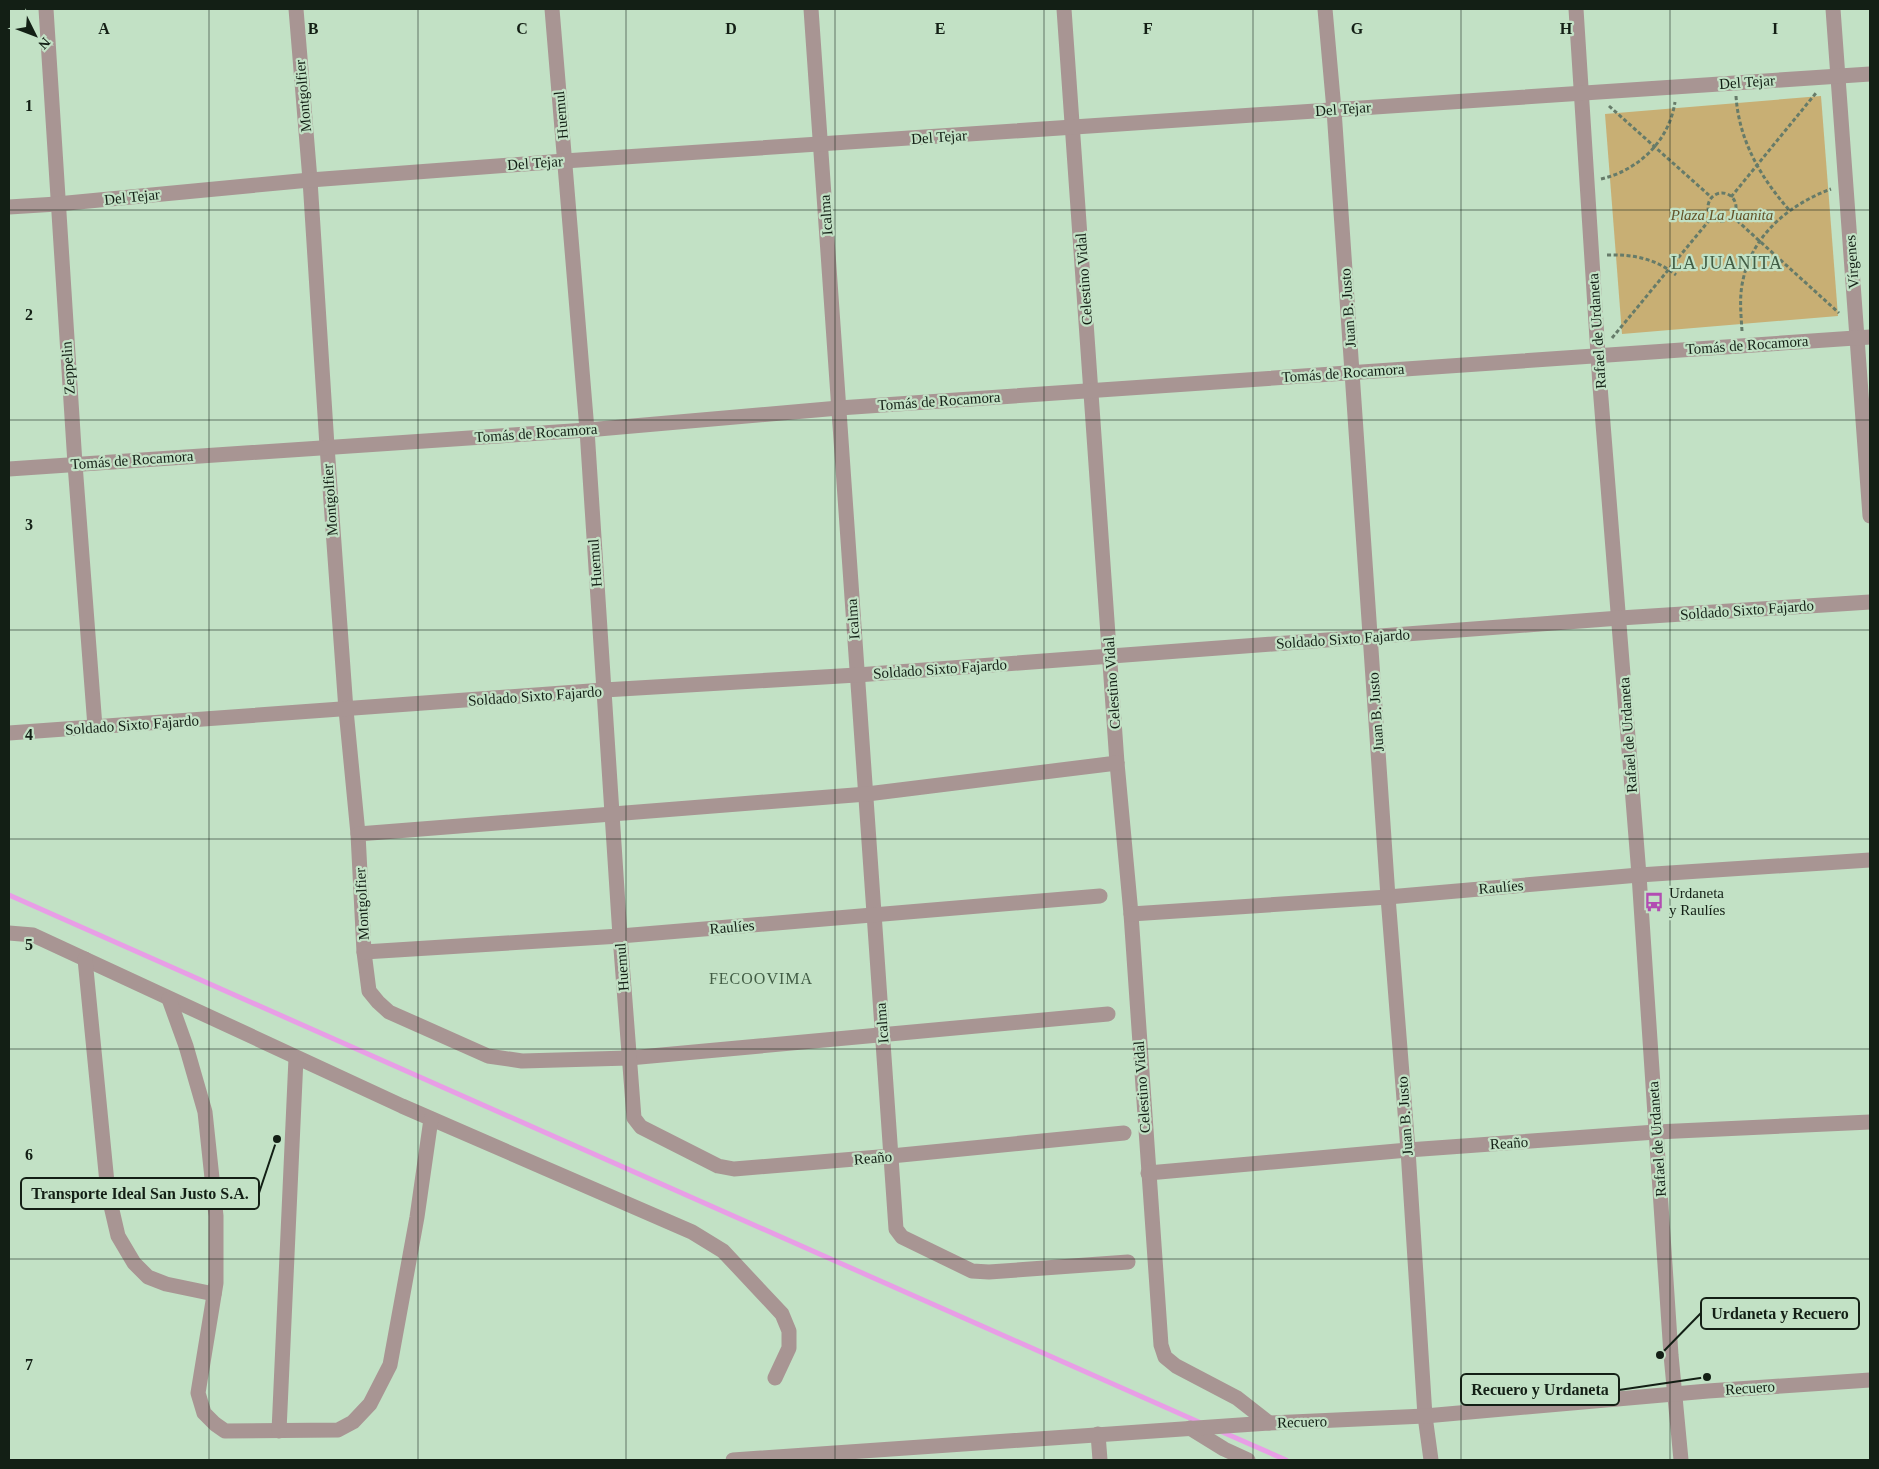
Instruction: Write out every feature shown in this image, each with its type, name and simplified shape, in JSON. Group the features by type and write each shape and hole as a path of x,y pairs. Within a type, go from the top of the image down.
{"street":[{"name":"Zeppelin","path":"46,9 75,464 95,727"},
{"name":"Montgolfier","path":"296,9 310,180 326,446 346,710 358,834 364,952 369,991 389,1012 488,1056 504,1060 522,1061 629,1058"},
{"name":"Huemul","path":"552,9 587,430 620,936 634,1118"},
{"name":"Icalma","path":"811,9 896,1229 902,1237 972,1271 989,1272 1128,1262"},
{"name":"Celestino Vidal","path":"1064,9 1116,762 1131,914 1161,1345 1165,1357 1176,1366 1237,1398 1269,1423"},
{"name":"Juan B. Justo","path":"1325,9 1334,110 1388,897 1408,1150 1425,1416 1431,1460"},
{"name":"Rafael de Urdaneta","path":"1576,9 1587,93 1587,183 1598,355 1639,875 1670,1346 1681,1460"},
{"name":"Vírgenes","path":"1833,9 1834,76 1862,334 1870,516"},
{"name":"Del Tejar","path":"9,207 310,180 564,161 1870,74"},
{"name":"Tomás de Rocamora","path":"9,469 326,446 587,430 839,408 1745,345 1862,334"},
{"name":"Soldado Sixto Fajardo","path":"9,733 604,690 857,675 1620,618 1870,602"},
{"path":"358,834 867,794 1116,762"},
{"name":"Raulíes","path":"1131,914 1388,897 1639,875 1870,860"},
{"name":"Raulíes","path":"364,952 620,936 1100,896"},
{"path":"9,933 33,935 431,1119 692,1232 722,1251 782,1314 789,1331 789,1348 775,1378"},
{"path":"85,959 108,1193 118,1236 134,1263 148,1277 166,1284 214,1294"},
{"path":"169,998 186,1046 205,1112 216,1216 216,1283 198,1393 204,1413 225,1431 338,1430 353,1422 370,1404 390,1365 418,1217 431,1119"},
{"path":"629,1058 1108,1014"},
{"path":"279,1431 296,1058"},
{"name":"Reaño","path":"634,1118 641,1127 650,1132 718,1166 734,1169 1124,1133"},
{"name":"Reaño","path":"1148,1172 1408,1150 1656,1132 1870,1122"},
{"name":"Recuero","path":"733,1460 1190,1428 1425,1416 1708,1391 1870,1380"},
{"path":"1190,1428 1224,1449 1248,1460"},
{"path":"1098,1434 1100,1460"}],"path":[{"path":"1731,196 1834,76"},
{"path":"1735,83 1740,126 1757,165 1790,211"},
{"path":"1587,183 1623,171 1642,160 1655,148 1666,131 1674,113 1677,87"},
{"path":"1587,93 1655,148 1711,198"},
{"path":"1745,345 1740,302 1743,280 1750,258 1759,241 1775,223 1816,195 1832,189 1847,188"},
{"path":"1719,193 1731,196 1735,204 1732,216 1720,221 1712,217 1708,206 1711,198 1719,193"},
{"path":"1732,216 1862,334"},
{"path":"1598,355 1712,217"},
{"path":"1592,258 1608,255 1629,255 1643,258 1676,275"}],"green space":[{"name":"Plaza La Juanita","path":"1821,96 1838,316 1622,334 1605,114"}],"waterway":[{"path":"9,895 1201,1423"},
{"path":"1220,1431 1286,1460"}],"place":[{"name":"Urdaneta y Raulíes","path":"1654,902"},
{"name":"Transporte Ideal San Justo S.A.","path":"277,1139"},
{"name":"Urdaneta y Recuero","path":"1660,1355"},
{"name":"Recuero y Urdaneta","path":"1707,1377"}],"district":[{"name":"LA JUANITA","path":"1727,263"},
{"name":"FECOOVIMA","path":"761,978"}]}
